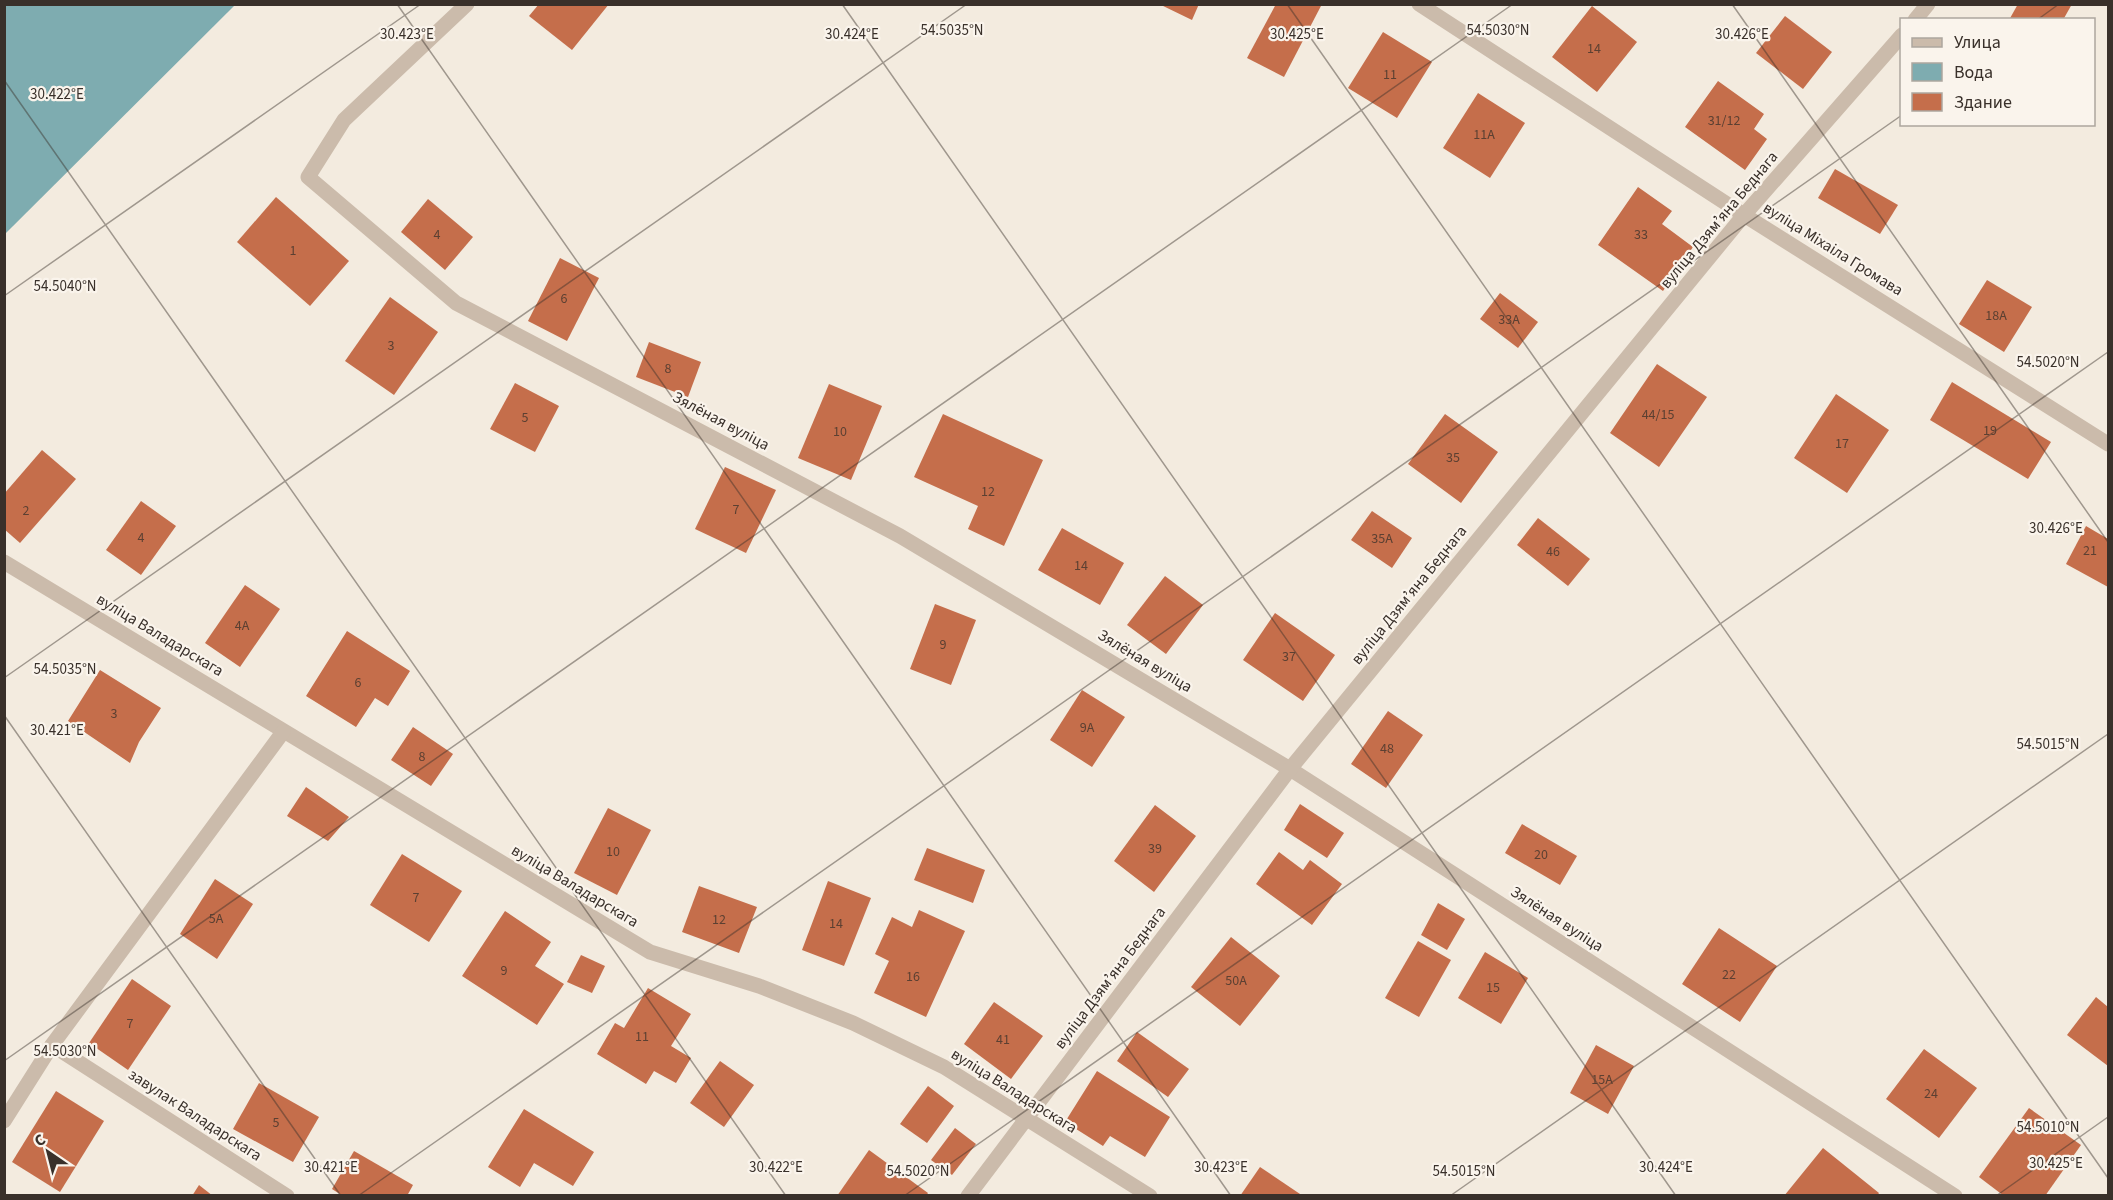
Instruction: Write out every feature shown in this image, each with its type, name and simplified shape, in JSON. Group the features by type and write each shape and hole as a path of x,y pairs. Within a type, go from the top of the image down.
{"street":[{"name":"Зялёная вуліца","path":"467,4 344,120 308,177 456,303 900,536 1290,769 1955,1196"},
{"name":"вуліца Міхаіла Громава","path":"1419,4 1744,215 2109,444"},
{"path":"1917,18 1928,4"},
{"name":"вуліца Дзямʼяна Беднага","path":"968,1196 1290,769 1744,215 1900,37"},
{"name":"вуліца Валадарскага","path":"4,562 650,952 759,986 853,1023 944,1068 1150,1196"},
{"path":"4,1120 52,1045 283,732"},
{"name":"завулак Валадарскага","path":"52,1045 287,1196"}],"water":[{"path":"5,4 235,4 235,5 5,234"}],"building":[{"path":"539,4 609,4 572,50 529,16"},
{"path":"1159,4 1199,4 1192,20"},
{"path":"1276,4 1322,4 1284,77 1247,58"},
{"path":"2018,4 2072,4 2064,18 2010,18"},
{"path":"1592,6 1637,42 1597,92 1552,57"},
{"path":"1785,16 1832,52 1803,89 1756,53"},
{"path":"1383,32 1432,62 1397,118 1348,88"},
{"path":"1718,81 1764,114 1754,129 1767,139 1745,170 1685,127"},
{"path":"1478,93 1525,123 1490,178 1443,148"},
{"path":"1835,169 1898,205 1880,234 1818,198"},
{"path":"1638,187 1672,211 1662,224 1693,247 1663,291 1598,245"},
{"path":"276,197 349,261 310,306 237,242"},
{"path":"428,199 473,237 445,270 401,232"},
{"path":"560,258 599,278 567,341 528,321"},
{"path":"1987,280 2032,307 2004,352 1959,324"},
{"path":"1500,293 1538,322 1518,348 1480,319"},
{"path":"390,297 438,332 394,395 345,361"},
{"path":"649,342 701,362 688,397 636,377"},
{"path":"1657,364 1707,397 1659,467 1610,433"},
{"path":"1952,382 2051,442 2028,479 1930,420"},
{"path":"515,383 559,406 535,452 490,429"},
{"path":"829,384 882,406 851,480 798,458"},
{"path":"1836,394 1889,430 1847,493 1794,458"},
{"path":"943,414 1043,460 1004,546 968,529 978,506 914,477"},
{"path":"1445,414 1498,452 1461,503 1408,464"},
{"path":"42,450 76,479 20,543 4,529 4,494"},
{"path":"725,467 776,490 746,553 695,529"},
{"path":"141,501 176,526 141,575 106,550"},
{"path":"1372,511 1412,538 1392,568 1351,540"},
{"path":"1538,518 1590,559 1568,586 1517,545"},
{"path":"2086,526 2108,539 2108,587 2066,564"},
{"path":"1062,528 1124,563 1100,605 1038,570"},
{"path":"1165,576 1203,605 1166,654 1127,625"},
{"path":"245,585 280,609 240,667 205,643"},
{"path":"935,604 976,620 951,685 910,669"},
{"path":"1275,613 1335,655 1303,701 1243,660"},
{"path":"347,631 410,671 388,706 375,698 356,727 306,696"},
{"path":"100,670 161,708 139,742 130,763 68,721"},
{"path":"1082,690 1125,717 1092,767 1050,740"},
{"path":"1388,711 1423,735 1386,788 1351,764"},
{"path":"413,727 453,754 431,786 391,760"},
{"path":"306,787 349,817 328,841 287,816"},
{"path":"1300,804 1344,833 1327,858 1284,830"},
{"path":"1155,805 1196,836 1154,892 1114,861"},
{"path":"608,808 651,830 617,895 574,873"},
{"path":"1522,824 1577,856 1560,885 1505,853"},
{"path":"927,848 985,870 973,903 914,880"},
{"path":"1279,852 1303,870 1310,860 1342,884 1312,925 1256,884"},
{"path":"402,854 462,891 429,942 370,905"},
{"path":"215,879 253,904 217,959 180,934"},
{"path":"828,881 871,898 844,966 802,950"},
{"path":"699,886 757,907 739,953 682,932"},
{"path":"1438,903 1465,919 1447,950 1421,935"},
{"path":"919,910 965,931 926,1017 874,993 889,961 875,954 892,917 912,927"},
{"path":"505,911 551,942 535,966 564,984 537,1025 462,976"},
{"path":"1719,928 1777,966 1740,1022 1682,984"},
{"path":"1231,937 1280,976 1240,1026 1191,987"},
{"path":"1418,941 1451,960 1419,1017 1385,998"},
{"path":"1485,952 1528,978 1501,1024 1458,998"},
{"path":"581,955 605,966 592,993 567,982"},
{"path":"132,979 171,1006 128,1070 89,1043"},
{"path":"648,988 691,1014 671,1046 691,1058 676,1083 654,1071 646,1084 597,1054 615,1023 624,1028"},
{"path":"2096,997 2108,1007 2108,1066 2067,1035"},
{"path":"994,1002 1043,1036 1011,1079 964,1044"},
{"path":"1137,1032 1189,1069 1168,1097 1117,1061"},
{"path":"1596,1045 1634,1066 1608,1114 1570,1093"},
{"path":"1924,1049 1977,1088 1939,1138 1886,1099"},
{"path":"720,1061 754,1085 724,1127 690,1103"},
{"path":"1097,1071 1170,1117 1145,1157 1110,1136 1103,1146 1065,1122"},
{"path":"259,1083 319,1117 293,1162 233,1129"},
{"path":"928,1086 954,1106 927,1143 900,1124"},
{"path":"56,1091 104,1121 60,1192 12,1162"},
{"path":"2029,1108 2081,1145 2045,1196 2004,1196 1979,1177"},
{"path":"524,1109 594,1152 573,1186 534,1163 520,1187 488,1167"},
{"path":"955,1128 976,1144 952,1175 931,1160"},
{"path":"1823,1148 1879,1193 1877,1196 1784,1196"},
{"path":"869,1150 928,1193 926,1196 837,1196"},
{"path":"354,1151 413,1185 407,1196 343,1196 332,1189"},
{"path":"1260,1167 1303,1196 1240,1196"},
{"path":"199,1185 213,1196 192,1196"}]}
